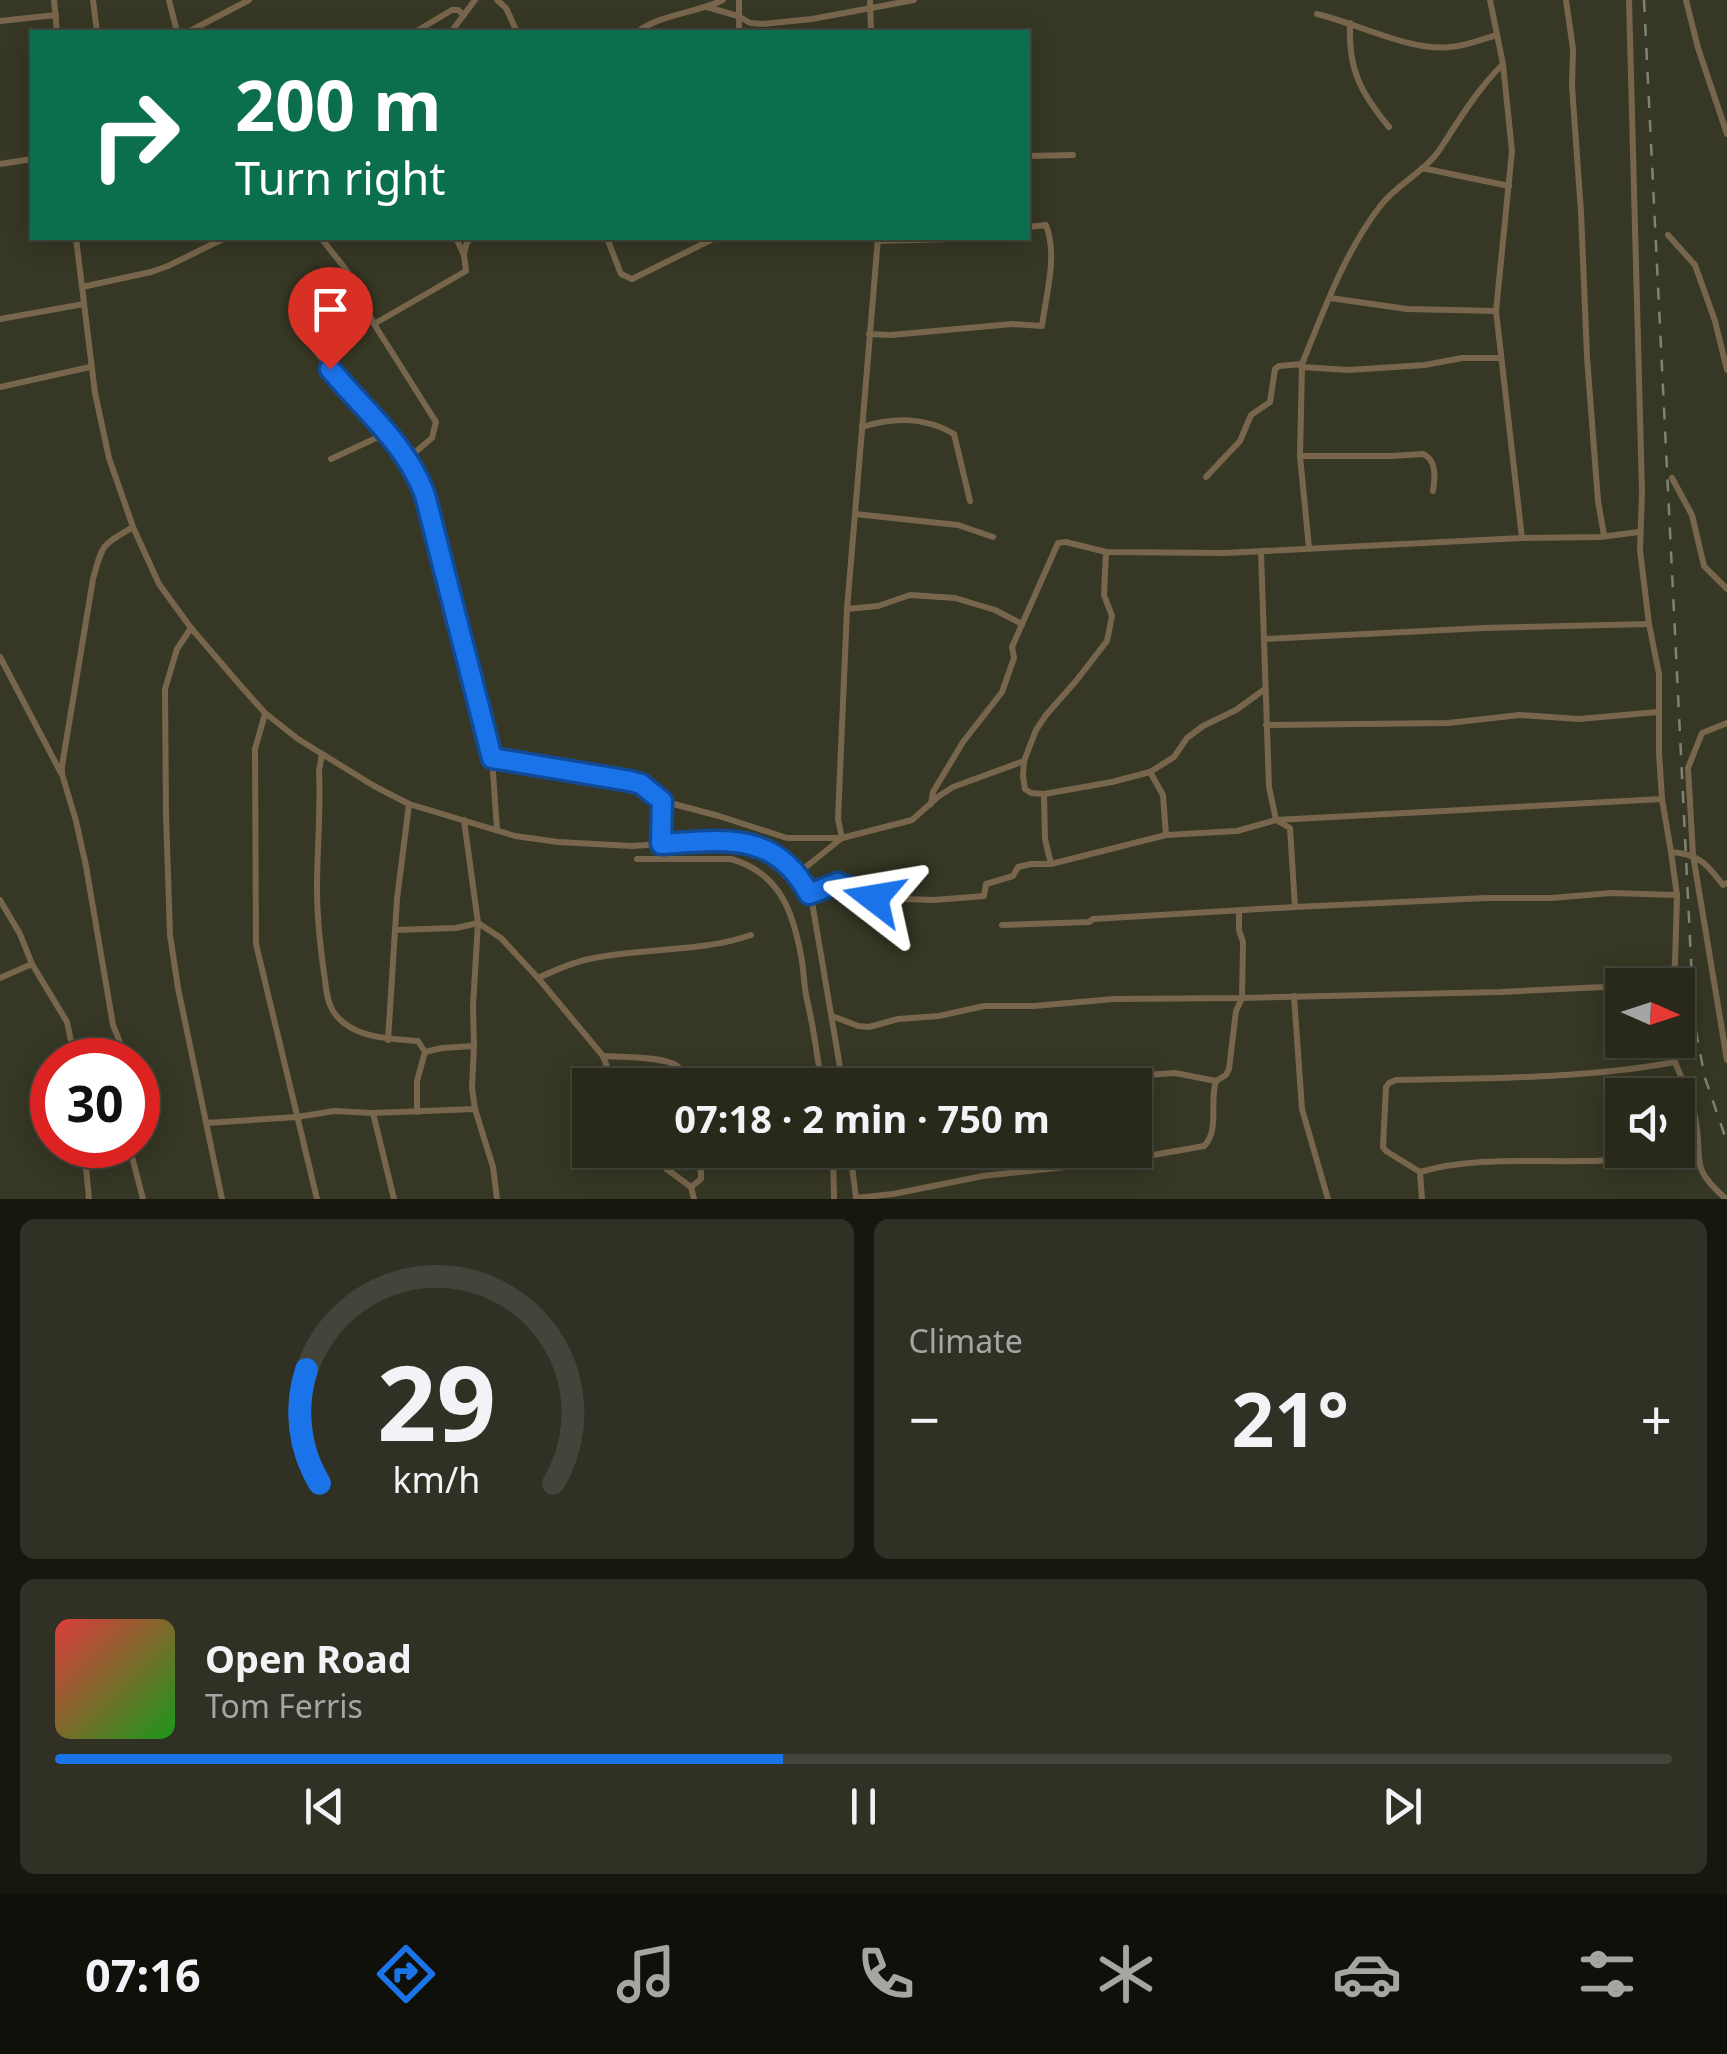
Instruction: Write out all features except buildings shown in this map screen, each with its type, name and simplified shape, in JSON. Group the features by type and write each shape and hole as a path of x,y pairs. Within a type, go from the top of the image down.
{"street":[{"path":"54,0 57,30"},
{"path":"94,0 97,30"},
{"path":"169,0 176,30"},
{"path":"192,30 249,0"},
{"path":"453,30 475,0"},
{"path":"640,30 723,0"},
{"path":"739,0 739,30"},
{"path":"708,7 756,24 784,23 870,4 914,0"},
{"path":"1490,0 1503,64 1512,152 1496,311 1522,538"},
{"path":"1566,0 1573,49 1587,357 1604,535"},
{"path":"1629,0 1642,492 1639,532 1648,624 1659,674 1660,779 1676,895 1673,968"},
{"path":"1686,0 1727,134"},
{"path":"499,1 516,30"},
{"path":"870,4 870,30"},
{"path":"419,30 452,10 464,16"},
{"path":"1317,14 1412,43 1447,48 1497,35"},
{"path":"0,21 56,16"},
{"path":"1350,23 1355,75 1364,96 1389,127"},
{"path":"1310,548 1300,456 1302,365 1368,222 1385,200 1437,153 1464,111 1503,64"},
{"path":"1030,156 1073,155"},
{"path":"0,164 30,159"},
{"path":"1422,168 1509,186"},
{"path":"870,334 1012,324 1042,326 1051,264 1049,232 1043,224 1030,227"},
{"path":"1668,235 1695,265 1727,370"},
{"path":"76,240 90,368 110,458 133,527 159,584 191,628 265,713 322,754 410,804 515,836 598,846 720,840 768,850 784,860 809,894 818,927 840,1068"},
{"path":"82,287 168,266 221,240"},
{"path":"323,240 347,270 374,324 436,422 432,438 407,460"},
{"path":"374,324 466,271 457,240"},
{"path":"464,255 470,240"},
{"path":"608,240 621,274 632,279 711,240"},
{"path":"842,838 838,819 847,609 878,240"},
{"path":"1330,298 1408,309 1496,311"},
{"path":"0,319 84,304"},
{"path":"307,339 345,387 389,432 425,495 492,758 497,830"},
{"path":"1206,476 1240,441 1251,415 1270,402 1275,369 1279,366 1349,370 1500,358"},
{"path":"0,387 90,368"},
{"path":"862,427 905,420 940,426 954,434 970,501"},
{"path":"331,460 389,432"},
{"path":"1300,456 1423,454 1432,461 1433,492"},
{"path":"1672,478 1692,515 1704,566 1727,588"},
{"path":"855,514 958,525 992,537"},
{"path":"62,774 93,579 105,544 133,527"},
{"path":"932,804 933,792 963,742 1002,692 1014,658 1012,647 1058,542 1106,552 1261,552 1639,532"},
{"path":"1106,552 1104,600 1112,616 1107,641 1036,730 1024,761 1023,776 1031,794 1150,772 1174,757 1187,738 1203,726 1265,690"},
{"path":"1261,552 1269,787 1276,820 1290,828 1295,907"},
{"path":"847,609 878,606 910,595 956,598 995,610 1022,624"},
{"path":"1264,639 1648,624"},
{"path":"191,628 177,649 166,689 172,960 222,1199"},
{"path":"0,657 62,774 86,866 118,1038"},
{"path":"1266,725 1448,723 1520,715 1580,719 1658,712"},
{"path":"265,713 255,749 256,944 317,1199"},
{"path":"1727,724 1702,734 1690,760 1688,778 1693,855 1727,1060"},
{"path":"322,754 317,888 328,1000 334,1013 364,1033 388,1040 418,1041 425,1052 417,1081 417,1112"},
{"path":"492,758 630,781 641,784 662,801 788,838 842,838 912,820 939,796 967,780 1024,761"},
{"path":"1150,772 1162,794 1166,835"},
{"path":"1044,794 1045,839 1051,864"},
{"path":"809,894 838,883 874,898 934,900 984,896 986,884 1013,876 1018,867 1051,864 1166,835 1237,831 1276,820 1662,799"},
{"path":"661,844 662,801"},
{"path":"388,1040 400,870 410,804"},
{"path":"464,819 478,923 472,1088 493,1167 497,1199"},
{"path":"796,874 842,838"},
{"path":"1671,852 1693,855 1705,862 1723,885 1727,883"},
{"path":"637,859 731,859 768,878 785,901 796,935 820,1068"},
{"path":"1002,925 1611,892 1676,895"},
{"path":"0,900 67,1022 70,1038"},
{"path":"1152,1075 1175,1073 1216,1081 1226,1075 1236,1012 1242,998 1244,942 1239,912"},
{"path":"395,930 456,928 478,923 501,938 538,978 603,1056 608,1068"},
{"path":"538,978 592,958 680,949 751,935"},
{"path":"0,978 32,964"},
{"path":"831,1015 869,1027 984,1006 1605,986"},
{"path":"1294,996 1302,1110 1328,1199"},
{"path":"425,1052 474,1046"},
{"path":"603,1056 662,1060 678,1068"},
{"path":"1675,1058 1692,1104 1704,1179 1726,1199"},
{"path":"1676,1062 1576,1075 1389,1082 1383,1146 1420,1172 1478,1163 1615,1160 1698,1150"},
{"path":"852,1168 856,1198 1204,1146 1211,1138 1216,1081"},
{"path":"206,1123 334,1111 475,1110"},
{"path":"374,1113 394,1199"},
{"path":"87,1168 90,1199"},
{"path":"135,1168 142,1199"},
{"path":"665,1168 690,1187 694,1199"},
{"path":"690,1187 701,1179 700,1168"},
{"path":"833,1168 834,1199"},
{"path":"1420,1172 1422,1199"}],"railway":[{"path":"1644,0 1694,1021 1705,1078 1727,1142"}],"route":[{"path":"330,369 389,432 418,477 492,758 641,784 662,801 661,844 744,842 784,860 809,894 838,883 874,898"}]}
